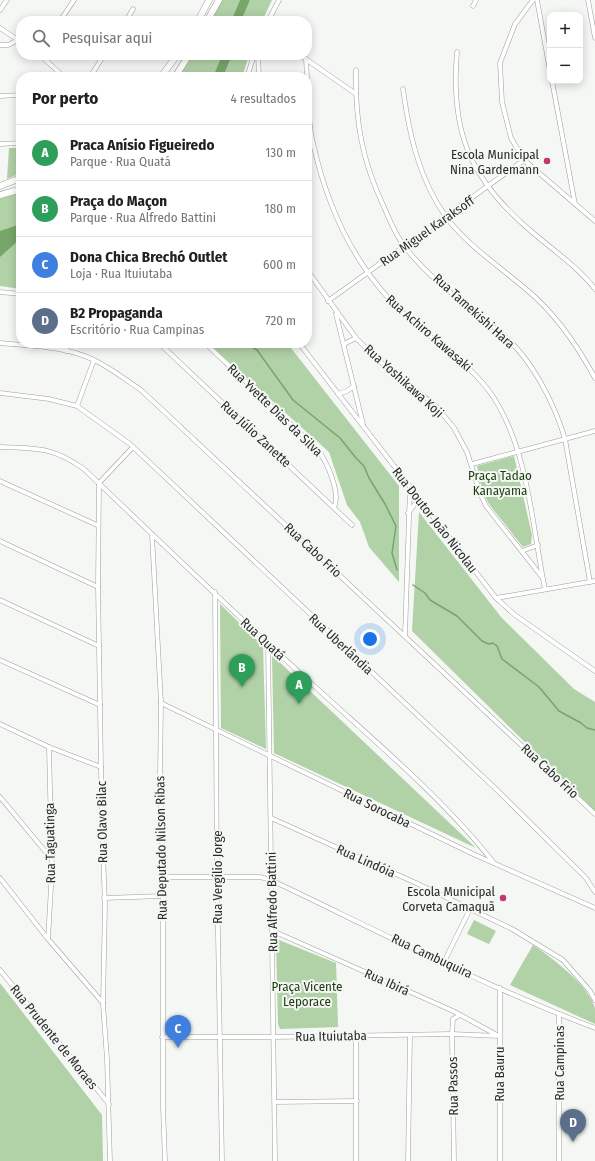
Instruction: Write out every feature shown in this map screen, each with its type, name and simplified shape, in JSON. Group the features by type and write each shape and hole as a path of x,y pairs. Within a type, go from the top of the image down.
{"main road":[{"path":"201,16 209,0"},
{"path":"210,16 219,0"},
{"path":"165,72 173,60"},
{"path":"179,72 186,60"},
{"path":"0,186 16,180"},
{"path":"0,195 16,190"}],"street":[{"path":"0,10 7,0"},
{"path":"63,16 74,0"},
{"path":"271,16 279,0"},
{"path":"473,6 476,0"},
{"path":"533,0 515,24 500,62 502,102 511,138 524,160 595,221"},
{"path":"537,0 547,55"},
{"path":"588,0 595,38"},
{"path":"129,16 133,9"},
{"path":"0,28 16,39"},
{"path":"0,45 8,45 16,42"},
{"path":"457,52 454,83 458,123 476,169 488,188 516,218 574,267 595,289"},
{"path":"45,60 59,72"},
{"path":"93,72 101,60"},
{"path":"249,72 252,60"},
{"path":"258,60 259,72"},
{"name":"Rua Achiro Kawasaki","path":"306,60 307,72"},
{"path":"307,60 356,94"},
{"name":"Rua Tamekishi Hara","path":"356,70 356,94 360,144 372,182 390,222 405,247 441,283 506,337 531,366 560,422 565,439 593,581"},
{"path":"553,84 575,204"},
{"path":"403,89 407,121 417,160 431,192 446,217 476,248 528,290 563,327 581,353 595,378"},
{"path":"0,96 16,95"},
{"path":"0,144 16,142"},
{"name":"Rua Achiro Kawasaki","path":"312,142 333,210 367,273 390,301 475,373 494,397 507,422 518,452 538,545 545,590"},
{"name":"Rua Miguel Karaksoff","path":"328,301 488,188 524,160"},
{"name":"Rua Yoshikawa Koji","path":"312,277 356,338 388,368 436,406 454,428 472,464 480,494 486,506 542,577"},
{"path":"0,292 16,294"},
{"path":"336,311 363,425"},
{"path":"344,344 356,338"},
{"name":"Rua Cabo Frio","path":"0,343 16,345"},
{"name":"Rua Cabo Frio","path":"41,348 66,351 94,360 141,390 160,406 595,814"},
{"name":"Rua Júlio Zanette","path":"164,348 352,525"},
{"name":"Rua Yvette Dias da Silva","path":"210,348 321,454 328,467 336,498 334,508"},
{"name":"Rua Doutor João Nicolau","path":"303,348 496,598 515,615 595,671"},
{"path":"0,393 49,399 77,406 94,360"},
{"path":"338,394 347,391 354,386"},
{"name":"Rua Uberlândia","path":"77,406 133,447 497,790 586,878 595,892"},
{"path":"472,464 595,430"},
{"name":"Rua Quatá","path":"0,447 35,448 67,457 84,469 268,644 410,774 481,847 494,864"},
{"path":"99,483 133,447"},
{"path":"0,481 97,525"},
{"name":"Rua Olavo Bilac","path":"99,483 97,525 104,898 103,1004 109,1104 110,1161"},
{"path":"405,635 410,488"},
{"path":"408,513 419,499"},
{"name":"Rua Deputado Nilson Ribas","path":"152,535 161,704 160,777 163,877 162,1037 165,1161"},
{"path":"0,541 98,587"},
{"path":"522,551 538,545"},
{"path":"496,598 593,581"},
{"name":"Rua Vergílio Jorge","path":"214,592 217,731 216,876 222,1161"},
{"path":"0,600 99,646"},
{"name":"Rua Alfredo Battini","path":"268,644 276,1161"},
{"path":"0,660 100,705"},
{"name":"Rua Sorocaba","path":"161,704 494,864 595,908"},
{"path":"0,724 49,747 102,767"},
{"name":"Rua Taguatinga","path":"48,939 52,870 50,857 49,747"},
{"path":"0,797 50,857"},
{"name":"Rua Lindóia","path":"270,818 470,909 512,930 563,960 590,991 595,1000"},
{"path":"473,854 481,847"},
{"name":"Rua Cambuquira","path":"163,877 260,877 271,880 500,988 558,1014 595,1028"},
{"path":"0,878 48,939 103,1004"},
{"path":"104,898 163,896"},
{"path":"444,962 470,909"},
{"name":"Rua Ibirá","path":"273,931 460,1015 499,1036"},
{"name":"Rua Prudente de Moraes","path":"0,970 109,1104"},
{"name":"Rua Bauru","path":"500,988 500,1161"},
{"name":"Rua Campinas","path":"558,1014 559,1161"},
{"name":"Rua Passos","path":"454,1161 452,1034 454,1019 460,1015"},
{"name":"Rua Ituiutaba","path":"162,1037 452,1034 499,1036"},
{"path":"356,1035 356,1161"},
{"path":"408,1161 410,1035"},
{"path":"275,1102 357,1101"}],"green space":[{"path":"220,0 272,0 264,16 211,16"},
{"path":"187,60 247,60 244,72 180,72"},
{"path":"9,148 16,148 16,175 7,179"},
{"path":"16,191 16,288 0,286 0,196"},
{"path":"214,348 291,348 399,486 399,582 369,547 360,522 347,505 329,452"},
{"name":"Praça Tadao Kanayama","path":"514,456 532,535 531,544 523,547 489,504 482,491 477,466"},
{"path":"419,512 501,617 574,689 595,702 595,811 412,631"},
{"path":"220,604 263,646 266,749 221,728"},
{"path":"272,655 476,848 274,753"},
{"path":"474,920 496,931 489,944 467,934"},
{"name":"Praça Vicente Leporace","path":"279,940 336,963 338,1027 280,1029 278,1024 276,942"},
{"path":"533,945 569,973 586,991 592,1000 595,1009 595,1024 510,985"},
{"path":"0,983 102,1115 103,1161 0,1161"}],"shaded area":[{"path":"16,226 16,243 0,257 0,231"}],"waterway":[{"path":"238,16 245,0"},
{"path":"220,72 225,60"},
{"path":"253,348 257,350 293,400 340,438 364,466 369,478 396,526 392,553 397,570"},
{"path":"413,585 425,593 430,600 457,616 482,641 489,644 493,643 497,646 502,659 539,687 559,711 587,728 595,730"}],"place":[{"name":"Escola Municipal Nina Gardemann","path":"547,161"},
{"name":"Praça do Maçon","path":"242,687"},
{"name":"Praca Anísio Figueiredo","path":"299,704"},
{"name":"Escola Municipal Corveta Camaquã","path":"503,898"},
{"name":"Dona Chica Brechó Outlet","path":"178,1048"},
{"name":"B2 Propaganda","path":"573,1142"}]}
